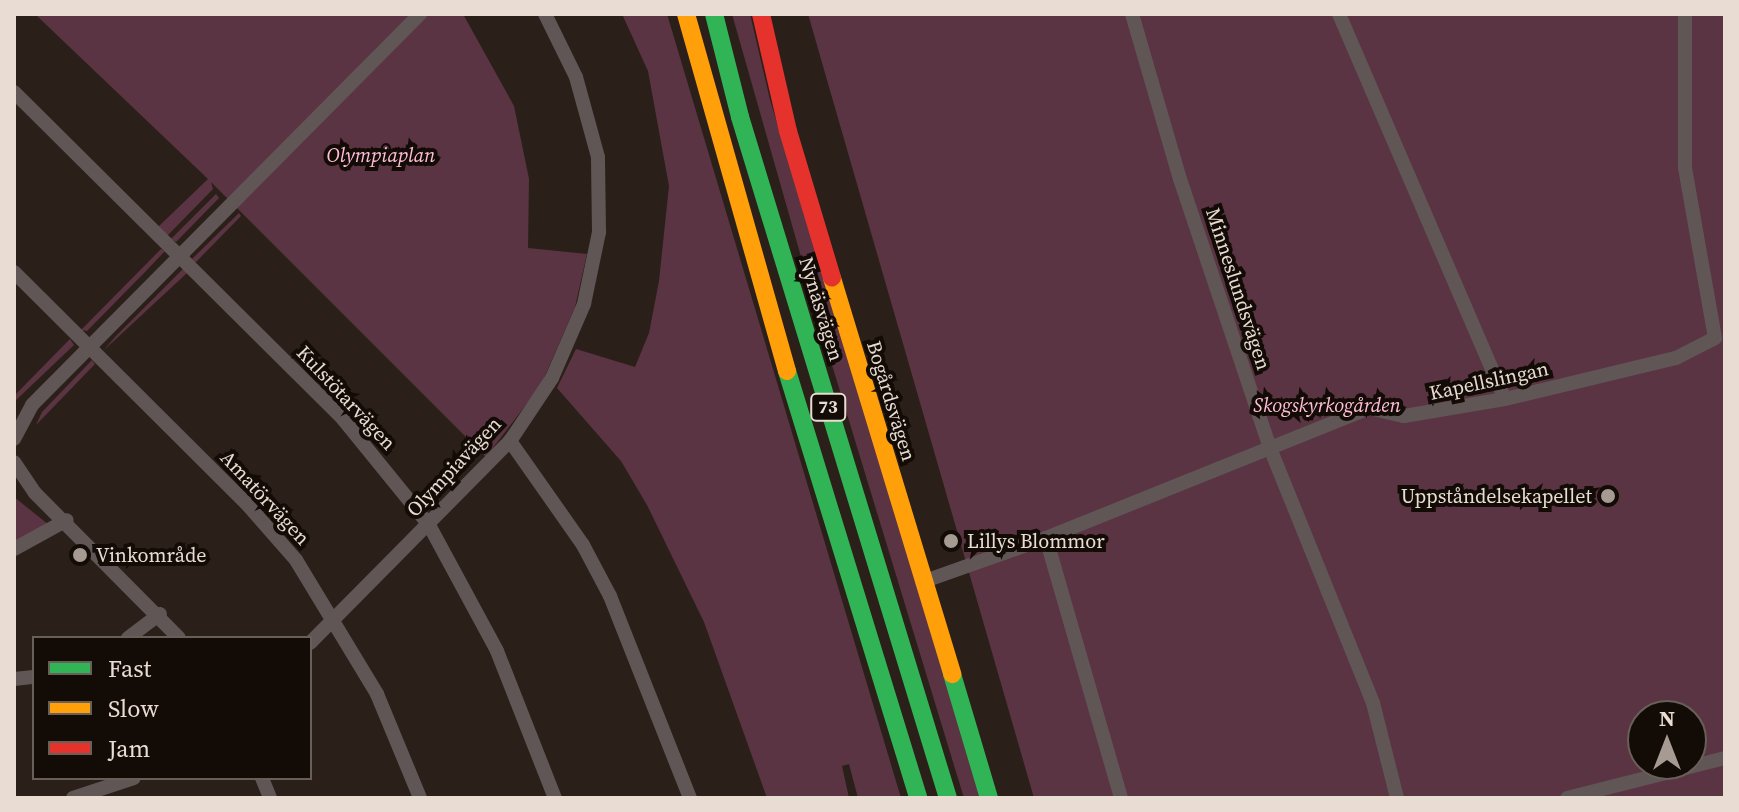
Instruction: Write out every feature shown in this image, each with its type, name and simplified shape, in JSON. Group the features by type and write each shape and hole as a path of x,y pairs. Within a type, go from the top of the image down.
{"main road":[{"name":"73","path":"686,14 776,335 918,798"},
{"name":"Nynäsvägen","path":"714,14 788,278 948,798"},
{"name":"Bogårdsvägen","path":"761,14 788,131 989,798"}],"street":[{"path":"14,439 32,405 420,14"},
{"name":"Olympiavägen","path":"312,641 510,441 562,357 584,304 599,232 598,157 576,77 545,14"},
{"name":"Minneslundsvägen","path":"1132,14 1180,179 1270,448 1373,703 1397,798"},
{"path":"1339,14 1505,399"},
{"name":"Kapellslingan","path":"922,582 1046,538 1369,408 1417,416 1505,399 1676,358 1715,338 1685,167 1685,14"},
{"name":"Kulstötarvägen","path":"14,92 343,419 429,525 497,651 555,798"},
{"name":"Amatörvägen","path":"14,272 246,503 296,560 335,618 377,694 420,798"},
{"path":"14,413 32,405"},
{"path":"510,441 583,545 610,596 690,798"},
{"path":"14,462 35,493 67,520 160,614 177,636"},
{"path":"14,485 35,493"},
{"path":"14,549 67,520"},
{"path":"1046,538 1121,798"},
{"path":"131,636 160,614"},
{"path":"1567,798 1725,758"},
{"path":"73,798 128,780"}],"green space":[{"name":"Olympiaplan","path":"35,14 463,14 514,106 529,179 528,248 587,254 575,307 541,385 486,457 211,182 213,189 167,236 158,227 208,179"},
{"path":"622,14 667,14 901,798 858,798 849,764 842,766 849,798 767,798 704,622 647,505 621,461 557,388 576,349 635,367 649,333 659,281 669,186 648,71"},
{"path":"732,14 750,14 770,100 981,798 964,798 829,355"},
{"name":"Skogskyrkogården","path":"808,14 1725,14 1725,798 1034,798"},
{"path":"216,194 219,198 176,242 171,239"},
{"path":"239,213 241,216 195,263 192,259"},
{"path":"161,249 165,251 87,331 81,330"},
{"path":"183,269 187,273 104,350 115,337"},
{"path":"70,339 74,345 14,402 14,396"},
{"path":"92,360 95,364 36,425 42,412"},
{"path":"14,497 49,525 14,543"}],"traffic: fast":[{"path":"714,14 740,117 948,798"},
{"path":"787,371 918,798"},
{"path":"952,674 989,798"}],"traffic: slow":[{"path":"686,14 787,371"},
{"path":"832,278 952,674"}],"traffic: jam":[{"path":"761,14 788,131 832,278"}],"place":[{"name":"Uppståndelsekapellet","path":"1608,496"},
{"name":"Lillys Blommor","path":"951,541"},
{"name":"Vinkområde","path":"80,555"}]}
